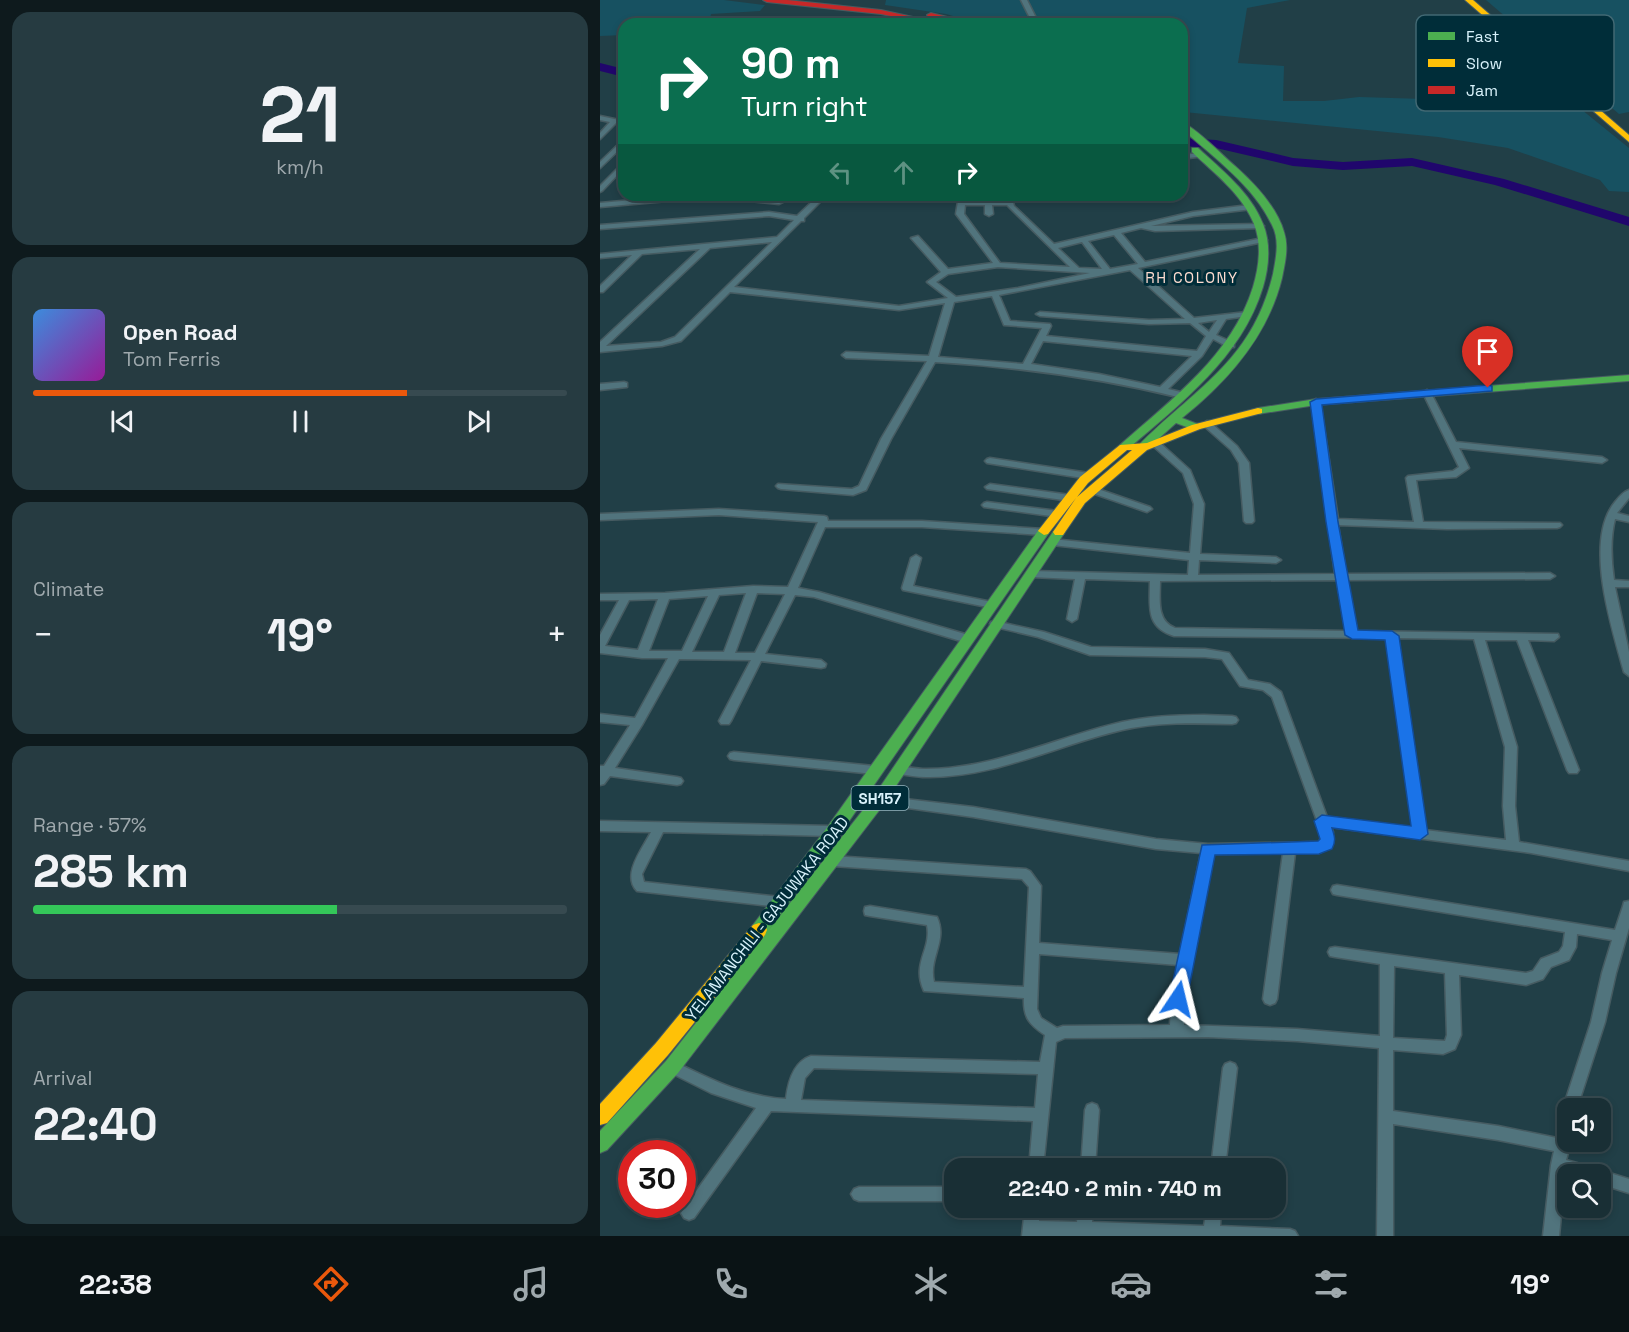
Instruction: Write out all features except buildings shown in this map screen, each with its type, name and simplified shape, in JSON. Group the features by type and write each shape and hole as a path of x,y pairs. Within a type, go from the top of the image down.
{"street":[{"path":"767,0 881,12 911,18"},
{"path":"813,0 911,11 940,18"},
{"path":"1024,0 1033,18"},
{"path":"1469,0 1486,15"},
{"path":"1597,111 1629,139"},
{"path":"600,118 618,122"},
{"path":"600,137 615,121"},
{"path":"1124,447 1182,395 1231,345 1247,314 1263,272 1263,240 1244,208 1188,132"},
{"path":"1142,448 1173,418 1204,393 1249,342 1264,321 1273,294 1281,255 1279,229 1252,191 1188,141"},
{"path":"600,166 618,147"},
{"path":"1188,156 1204,153"},
{"path":"600,190 618,170"},
{"path":"600,205 635,201"},
{"path":"769,214 779,202 775,201"},
{"path":"600,348 672,342 818,201"},
{"path":"962,201 960,214 963,220 998,265"},
{"path":"988,201 989,214"},
{"path":"1010,201 1074,268"},
{"path":"1052,247 1138,225 1244,208"},
{"path":"600,227 769,214 801,219"},
{"path":"1138,225 1155,230 1255,226"},
{"path":"1115,231 1142,264"},
{"path":"915,238 946,272"},
{"path":"600,256 776,239"},
{"path":"1083,239 1108,272"},
{"path":"728,289 899,308 995,294 1263,240"},
{"path":"600,348 708,245"},
{"path":"600,290 604,283 639,253"},
{"path":"953,301 931,282 946,272 998,265 1074,268 1108,272"},
{"path":"1132,267 1191,321 1212,337 1231,345"},
{"path":"1256,292 1273,294"},
{"path":"995,294 1007,323 1046,326 1047,329 1026,365"},
{"path":"781,486 854,492 863,488 886,439 933,358 953,301"},
{"path":"1040,314 1132,322 1191,321 1247,314"},
{"path":"1162,390 1199,354 1212,337 1223,316"},
{"path":"1042,338 1199,354"},
{"path":"846,355 933,358 1026,365 1182,395"},
{"name":"YELAMANCHILI - GAJUWAKA ROAD","path":"602,1141 672,1067 879,800 995,624 1031,574 1058,514 1089,476 1124,447 1142,448 1202,426 1279,406 1629,378"},
{"path":"600,387 624,385"},
{"path":"1419,525 1411,478 1462,471 1463,464 1427,393"},
{"path":"1316,402 1332,522 1352,635"},
{"path":"1173,418 1202,426 1234,448 1244,463 1249,521"},
{"path":"1156,444 1187,472 1199,504 1193,577"},
{"path":"1454,445 1602,460"},
{"name":"YELAMANCHILI - GAJUWAKA ROAD","path":"600,1117 651,1063 780,902 992,605 1081,500 1142,448"},
{"path":"990,461 1089,476"},
{"path":"990,487 1070,498"},
{"path":"1092,490 1147,509"},
{"path":"1629,493 1612,515 1606,536 1610,583 1619,637 1629,672"},
{"path":"987,506 1058,514"},
{"path":"600,517 719,512 824,519 824,524 792,590 724,721"},
{"path":"1612,515 1629,519"},
{"path":"1332,522 1419,525 1557,525"},
{"path":"824,524 922,524 1048,537 1195,557 1276,560"},
{"path":"916,558 907,588 992,605"},
{"path":"1031,574 1155,578 1550,576"},
{"path":"1072,620 1082,576"},
{"path":"1155,578 1157,622 1164,630 1554,638"},
{"path":"1610,583 1629,584"},
{"path":"728,657 753,589"},
{"path":"600,597 665,596 753,589 792,590 836,600 968,639"},
{"path":"678,781 602,774 680,656 716,592"},
{"path":"626,596 600,647 642,654 757,657 821,664"},
{"path":"642,654 665,596"},
{"path":"879,800 973,812 1156,844 1208,849 1319,848 1326,845 1327,832 1277,695 1266,687 1244,683 1225,656 1205,652 1090,651 1040,634 995,624"},
{"path":"1392,636 1420,834"},
{"path":"1479,637 1511,747 1509,806 1514,845"},
{"path":"1521,637 1573,770"},
{"path":"600,718 638,722"},
{"path":"899,770 927,775 946,773 1016,757 1142,722 1170,719 1232,720"},
{"path":"734,756 874,770"},
{"path":"1322,821 1514,845 1629,866"},
{"path":"600,826 831,831"},
{"path":"659,828 636,874 637,883 641,887 780,902"},
{"path":"1270,999 1290,847"},
{"path":"1177,1031 1178,999 1208,849"},
{"path":"833,861 1026,874 1035,886 1032,1017 1056,1035"},
{"path":"1338,890 1619,936"},
{"path":"1573,1098 1598,1022 1619,936 1629,906"},
{"path":"870,911 932,921 935,931 925,972 929,987 1031,993"},
{"path":"1335,951 1515,979 1533,978 1546,963 1567,951 1572,927"},
{"path":"1032,948 1185,960"},
{"path":"1385,1236 1387,960"},
{"path":"1037,1158 1047,1048 1050,1039 1056,1035 1076,1031 1177,1031 1297,1035 1435,1048 1450,1045 1454,1035 1452,970"},
{"path":"793,1106 798,1075 803,1067 821,1060 1046,1068"},
{"path":"672,1067 732,1096 766,1106 1041,1115"},
{"path":"1219,1158 1230,1068"},
{"path":"633,1083 650,1091"},
{"path":"696,1203 766,1106"},
{"path":"1089,1158 1092,1110"},
{"path":"1385,1116 1498,1133 1557,1145"},
{"path":"1551,1236 1557,1175"},
{"path":"1611,1180 1629,1186"},
{"path":"859,1194 944,1194"},
{"path":"1084,1230 1085,1218"},
{"path":"1211,1234 1213,1218"},
{"path":"1030,1232 1084,1230 1290,1236"}],"shaded area":[{"path":"600,0 724,0 765,5 760,11 711,14 710,18 618,18 618,35 600,36"},
{"path":"886,0 1290,0 1247,8 1238,63 1284,66 1283,101 1324,101 1359,97 1416,99 1416,111 1583,111 1629,148 1629,192 1609,191 1600,180 1508,148 1438,137 1188,112 1188,18 960,18 885,5"},
{"path":"1486,0 1629,0 1629,112 1619,114 1614,110 1614,15 1504,15"}],"waterway":[{"path":"600,67 618,72"},
{"path":"1188,142 1216,144 1293,162 1343,166 1412,162 1499,182 1629,222"}],"traffic: fast":[{"path":"1142,448 1211,387 1237,358 1267,309 1281,255 1281,238 1278,227 1260,198 1248,184 1188,130"},
{"path":"1124,447 1207,372 1225,351 1241,328 1253,303 1261,276 1263,249 1258,222 1246,201 1195,150"},
{"path":"1258,411 1316,402 1629,378"},
{"path":"1173,418 1196,427"},
{"path":"759,930 832,833 1044,531"},
{"path":"600,1144 672,1067 879,800 1059,532"}],"traffic: slow":[{"path":"1469,0 1486,15"},
{"path":"1597,111 1629,139"},
{"path":"1044,531 1084,480 1124,447 1149,446 1196,427 1258,411"},
{"path":"1059,532 1081,500 1142,448"},
{"path":"600,1117 662,1049 759,930"}],"traffic: jam":[{"path":"767,0 881,12 911,18"},
{"path":"931,15 942,18"}],"district":[{"name":"RH COLONY","path":"1192,277"}],"route":[{"path":"1178,999 1189,934 1208,849 1266,846 1319,848 1326,845 1328,839 1322,821 1420,834 1392,636 1352,635 1332,522 1316,402 1488,388"}]}
